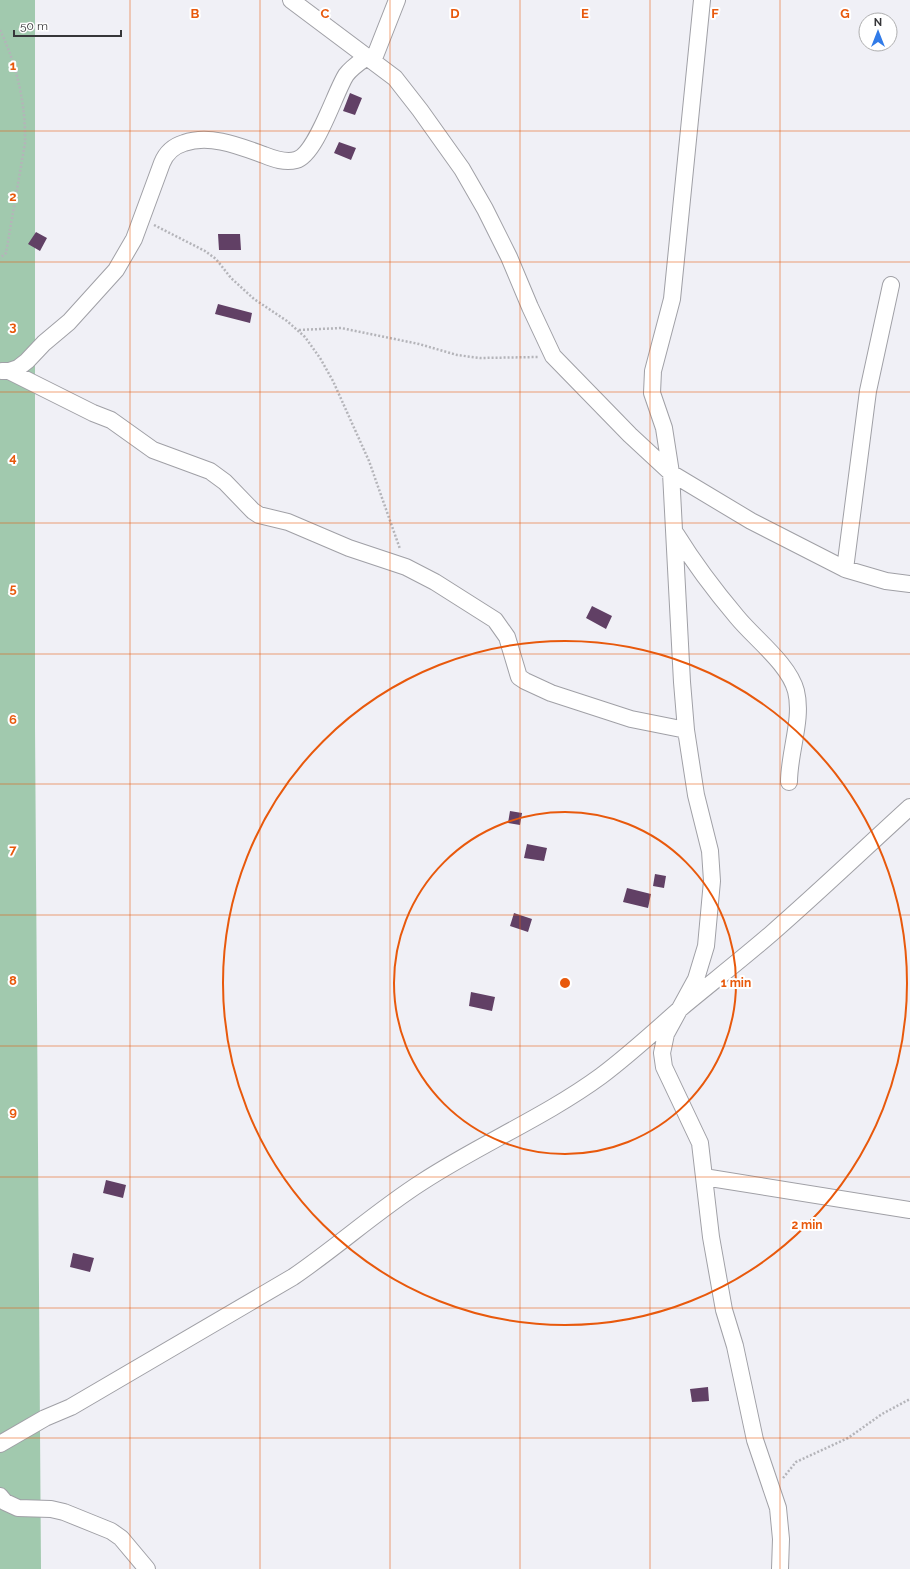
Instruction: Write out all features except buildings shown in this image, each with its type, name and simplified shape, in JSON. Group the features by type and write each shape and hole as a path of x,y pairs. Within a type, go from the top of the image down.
{"street":[{"path":"291,0 395,78 462,169 485,209 509,258 553,356 630,435 671,473 751,521 845,569 886,581 910,584"},
{"path":"5,371 18,368 69,322 116,270 134,239 164,157 178,145 196,139 208,140 237,146 278,160 290,161 298,160 303,157 322,129 346,76 352,68 370,59 396,0"},
{"path":"702,0 672,299 656,359 652,383 653,398 664,428 671,473 686,730 693,781 710,851 712,881 706,946 696,979 666,1034 662,1060 700,1143 711,1237 724,1310 735,1346 755,1440 778,1508 781,1539 780,1569"},
{"path":"845,569 868,391 891,285"},
{"path":"5,371 92,413 111,420 154,450 210,471 225,482 253,511 259,515 288,522 349,548 406,567 435,582 494,620 507,636 519,677 525,681 551,693 631,719 686,730"},
{"path":"675,532 692,560 738,618 787,673 796,690 798,709 789,761 789,782"},
{"path":"0,1444 45,1418 71,1407 293,1277 328,1253 421,1182 492,1140 528,1121 600,1077 652,1036 680,1010 771,934 861,854 910,806"},
{"path":"704,1177 910,1210"},
{"path":"0,1496 5,1502 18,1508 51,1509 64,1512 111,1531 121,1538 148,1569"}],"path":[{"path":"0,30 18,83 25,126 25,144 6,253 0,258"},
{"path":"141,218 205,251 216,259 231,278 254,298 299,330 320,358 333,381 369,461 406,567"},
{"path":"299,330 341,328 419,344 457,355 480,358 511,359 553,356"},
{"path":"772,1492 796,1462 848,1438 882,1414 910,1399"}],"green space":[{"path":"0,0 35,0 35,727 41,1569 0,1569"}]}
